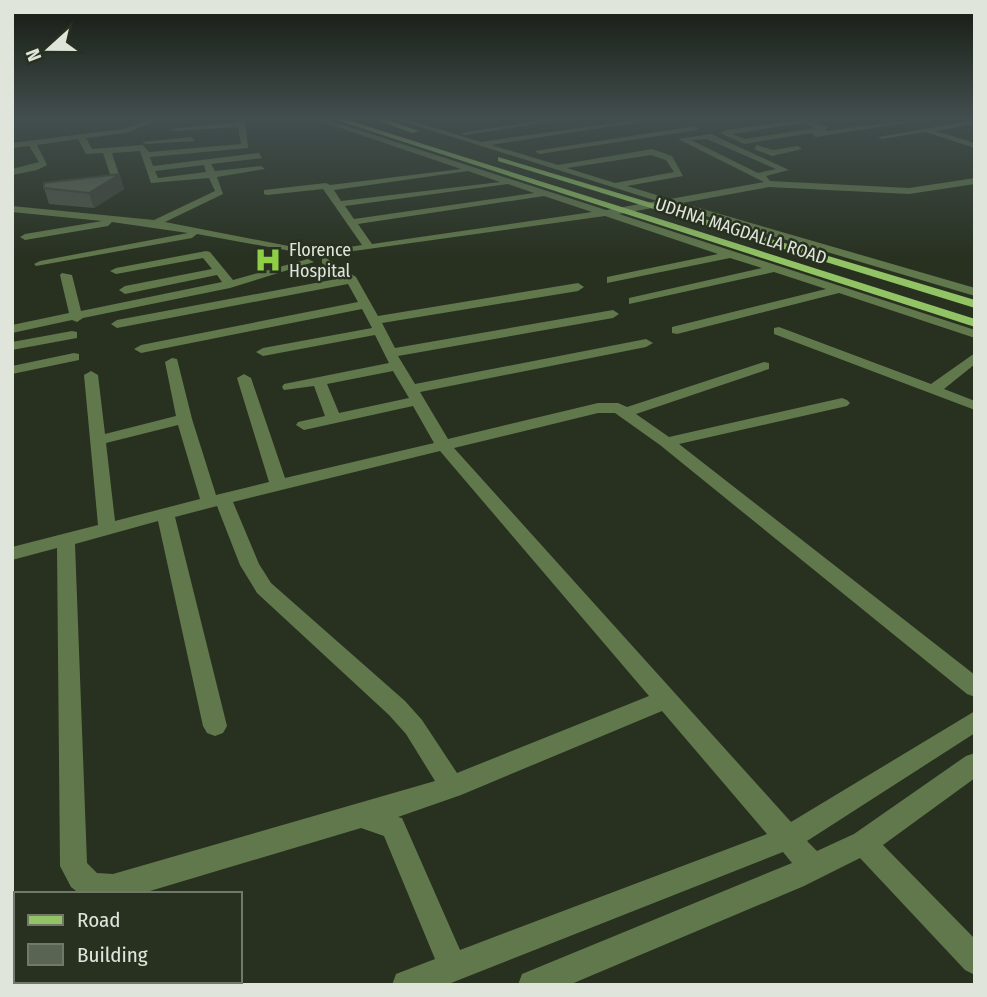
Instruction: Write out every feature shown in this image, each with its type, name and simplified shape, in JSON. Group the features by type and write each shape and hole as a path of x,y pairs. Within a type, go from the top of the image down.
{"main road":[{"name":"UDHNA MAGDALLA ROAD","path":"480,166 975,323"},
{"name":"UDHNA MAGDALLA ROAD","path":"535,166 655,201 975,304"}],"street":[{"path":"12,172 39,166"},
{"path":"111,166 117,184"},
{"path":"148,166 154,181 261,169"},
{"path":"149,169 177,166"},
{"path":"155,223 218,194 220,190 208,166"},
{"path":"458,166 975,334"},
{"path":"550,166 655,201 975,292"},
{"path":"555,167 564,166"},
{"path":"617,166 643,180"},
{"path":"615,186 680,174 674,166"},
{"path":"736,166 761,177 899,187 975,178"},
{"path":"12,329 230,285 318,257 617,210 785,170 775,166"},
{"path":"267,192 318,185 329,188 471,170"},
{"path":"457,172 474,187"},
{"path":"655,201 774,184 909,191 975,178"},
{"path":"340,204 509,183"},
{"path":"329,188 369,247"},
{"path":"352,222 547,194"},
{"path":"12,209 57,211 155,223 318,257 352,280 444,446 813,867"},
{"path":"12,219 57,211"},
{"path":"25,237 127,219"},
{"path":"40,264 201,233"},
{"path":"116,271 206,254 230,285"},
{"path":"611,280 730,254"},
{"path":"633,301 772,269"},
{"path":"125,290 221,271"},
{"path":"66,275 74,318 72,335 98,440 107,528"},
{"path":"117,324 352,280"},
{"path":"141,349 374,318 578,286"},
{"path":"677,330 838,290"},
{"path":"289,387 394,360 613,314"},
{"path":"263,352 374,318"},
{"path":"779,331 975,406"},
{"path":"12,346 72,335"},
{"path":"304,425 414,395 646,343"},
{"path":"933,390 975,357"},
{"path":"172,362 184,419 217,500 257,579 272,598 397,708 414,727 452,787"},
{"path":"626,412 764,366"},
{"path":"12,370 80,368"},
{"path":"244,378 279,486"},
{"path":"318,381 334,418"},
{"path":"666,442 842,403"},
{"path":"12,554 217,500 606,406 626,412 666,442 975,688"},
{"path":"98,440 184,419"},
{"path":"165,513 215,726"},
{"path":"66,539 74,866 79,878 97,888 113,888 452,787 666,699"},
{"path":"407,985 788,838 975,721"},
{"path":"533,985 813,867 863,843 975,764"},
{"path":"361,816 393,827 453,967"},
{"path":"863,843 975,960"}],"building":[{"path":"120,174 89,193 44,188 44,183"}],"place":[{"name":"Florence Hospital","path":"268,260"}]}
